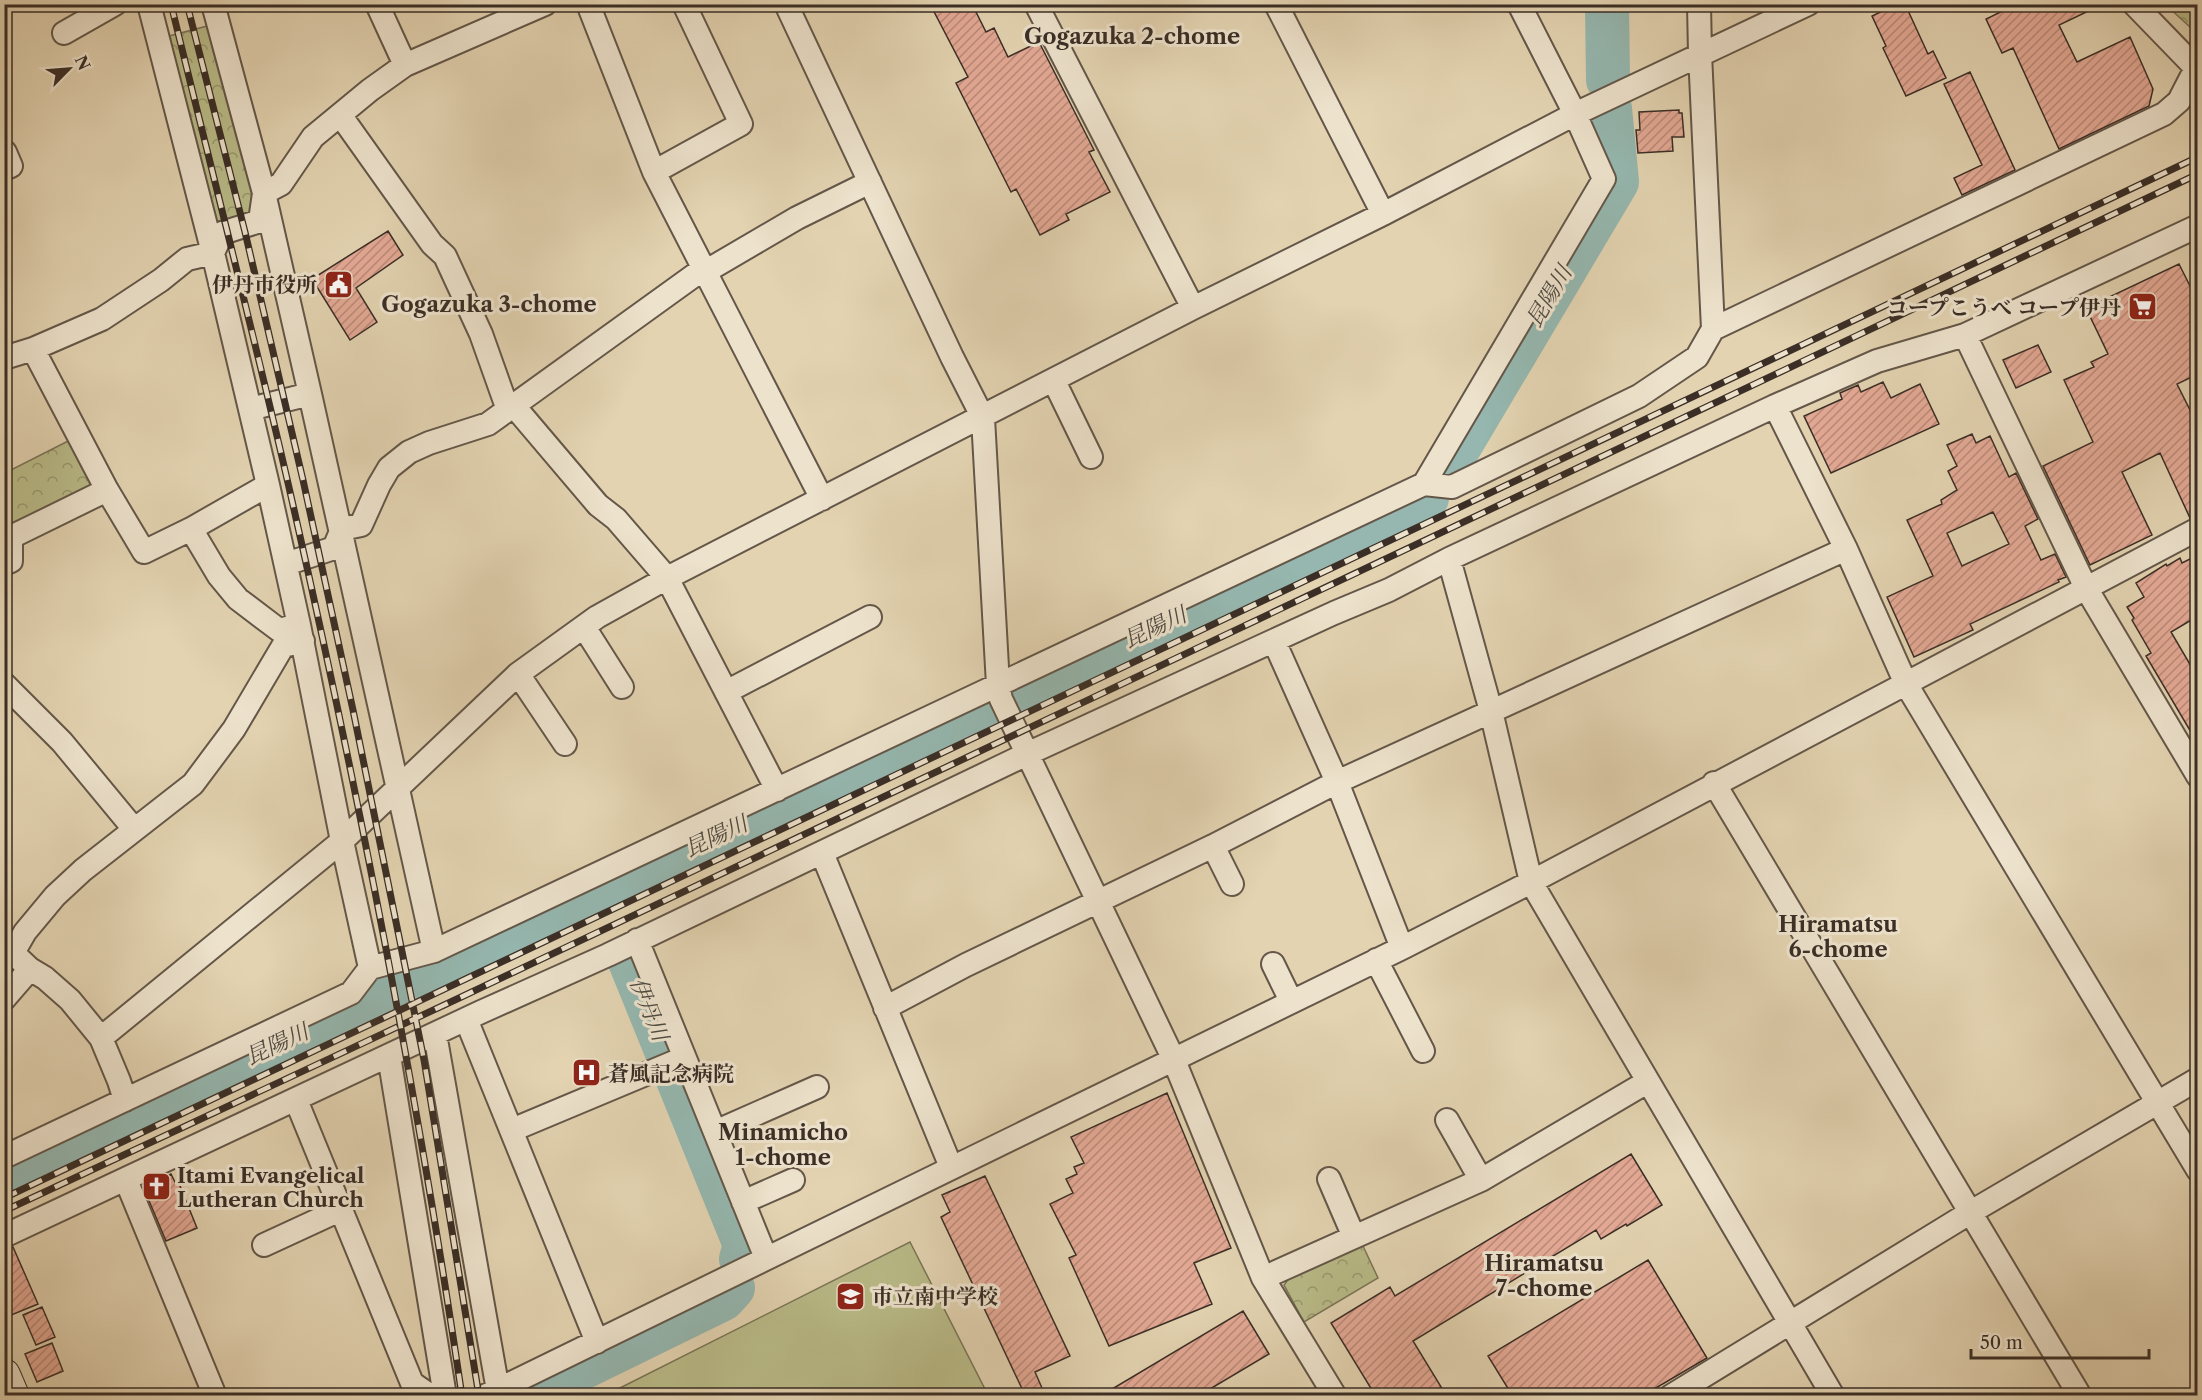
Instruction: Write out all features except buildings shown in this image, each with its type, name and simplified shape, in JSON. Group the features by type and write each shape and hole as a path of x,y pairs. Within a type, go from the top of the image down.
{"main road":[{"path":"4,1375 13,1395"}],"street":[{"path":"64,33 115,4"},
{"path":"149,4 213,254 286,564 370,968"},
{"path":"213,4 264,193 342,529 434,951"},
{"path":"377,4 405,65"},
{"path":"264,193 281,184 313,136 405,65 545,4"},
{"path":"591,4 590,9 654,172 822,499"},
{"path":"654,172 741,124 684,4"},
{"path":"786,4 865,176 870,182 952,357 983,417 1001,699 1173,1058 1263,1278 1335,1395"},
{"path":"1036,4 1193,308"},
{"path":"1276,4 1383,214"},
{"path":"1424,484 1604,179 1575,114 1519,4"},
{"path":"4,1157 351,993 370,968 434,951 1424,484 1452,487 1639,396 1697,357 1713,329 1699,4"},
{"path":"102,1038 342,841 398,785 414,773 518,674 584,627 667,578 1193,308 1383,214 1575,114 1808,4"},
{"path":"1713,329 2164,114 2180,99 2197,67 2134,4"},
{"path":"341,116 432,244 445,256 481,334 511,408 598,505 616,519 667,578 777,790"},
{"path":"342,529 361,525 389,468 409,453 429,442 488,424 703,269 715,266 797,218 870,182"},
{"path":"213,254 222,233 260,221 264,193"},
{"path":"4,1236 822,853 1027,754 1389,590 1449,559 1775,406 1877,361 1965,335 2198,226"},
{"path":"4,358 33,350 102,319 161,280 187,259 213,254"},
{"path":"1965,335 2086,588 2198,776"},
{"path":"33,350 107,490 144,552 268,486"},
{"path":"1054,381 1091,457"},
{"path":"250,409 310,394"},
{"path":"1775,406 1845,549 1906,684 2198,1170"},
{"path":"4,564 11,561 11,537 107,490"},
{"path":"191,529 219,576 238,599 279,630 301,633"},
{"path":"286,564 334,548 342,529"},
{"path":"435,1034 494,1393 1173,1058 1402,948 2198,529"},
{"path":"885,1008 966,965 1213,846 1337,782 1845,549"},
{"path":"1449,559 1491,711 1531,882 1789,1324 1833,1395"},
{"path":"726,692 870,617"},
{"path":"584,627 622,687"},
{"path":"124,1100 102,1038 70,1000 13,953 25,932 55,896 134,829 193,784 234,729 283,646 301,633"},
{"path":"1274,641 1337,782 1402,948"},
{"path":"518,674 565,744"},
{"path":"4,684 62,742 134,829"},
{"path":"1714,783 2080,1395"},
{"path":"1213,846 1232,884"},
{"path":"822,853 951,1167"},
{"path":"637,940 766,1258"},
{"path":"1376,960 1423,1051"},
{"path":"1273,964 1291,1001"},
{"path":"4,999 30,969"},
{"path":"466,1019 597,1342"},
{"path":"389,1056 445,1395"},
{"path":"512,1130 684,1058"},
{"path":"1671,1395 1971,1212 2198,1079"},
{"path":"1263,1278 1481,1179 1647,1082"},
{"path":"715,1132 817,1087"},
{"path":"296,1100 412,1383 431,1395"},
{"path":"1447,1120 1481,1179"},
{"path":"1329,1179 1354,1237"},
{"path":"126,1180 215,1395"},
{"path":"743,1202 793,1180"},
{"path":"264,1245 342,1209"}],"green space":[{"path":"2166,5 2197,5 2197,26 2191,28"},
{"path":"215,24 260,194 257,219 214,232 165,37"},
{"path":"74,438 99,484 5,529 5,473"},
{"name":"市立南中学校","path":"910,1242 988,1395 606,1395"},
{"path":"1363,1246 1378,1278 1304,1322 1284,1285 1293,1273"}],"waterway":[{"name":"昆陽川","path":"1607,4 1608,80"},
{"name":"昆陽川","path":"1444,473 1617,182 1610,108"},
{"name":"昆陽川","path":"4,1173 1424,502 1427,498"},
{"name":"伊丹川","path":"629,959 745,1245 741,1259"},
{"name":"伊丹川","path":"525,1396 723,1299 733,1288"}],"railway":[{"path":"171,4 274,423 362,824 426,1167 462,1396"},
{"path":"187,4 245,232 303,480 353,710 424,1060 479,1396"},
{"path":"4,1198 2198,157"},
{"path":"4,1211 457,999 2198,174"}],"place":[{"name":"伊丹市役所","path":"338,284"},
{"name":"コープこうべ コープ伊丹","path":"2142,307"},
{"name":"蒼風記念病院","path":"587,1073"},
{"name":"Itami Evangelical Lutheran Church","path":"156,1187"},
{"name":"市立南中学校","path":"851,1296"}],"district":[{"name":"Gogazuka 2-chome","path":"1132,36"},
{"name":"Gogazuka 3-chome","path":"489,304"},
{"name":"Hiramatsu 6-chome","path":"1838,936"},
{"name":"Minamicho 1-chome","path":"783,1144"},
{"name":"Hiramatsu 7-chome","path":"1544,1276"}]}
